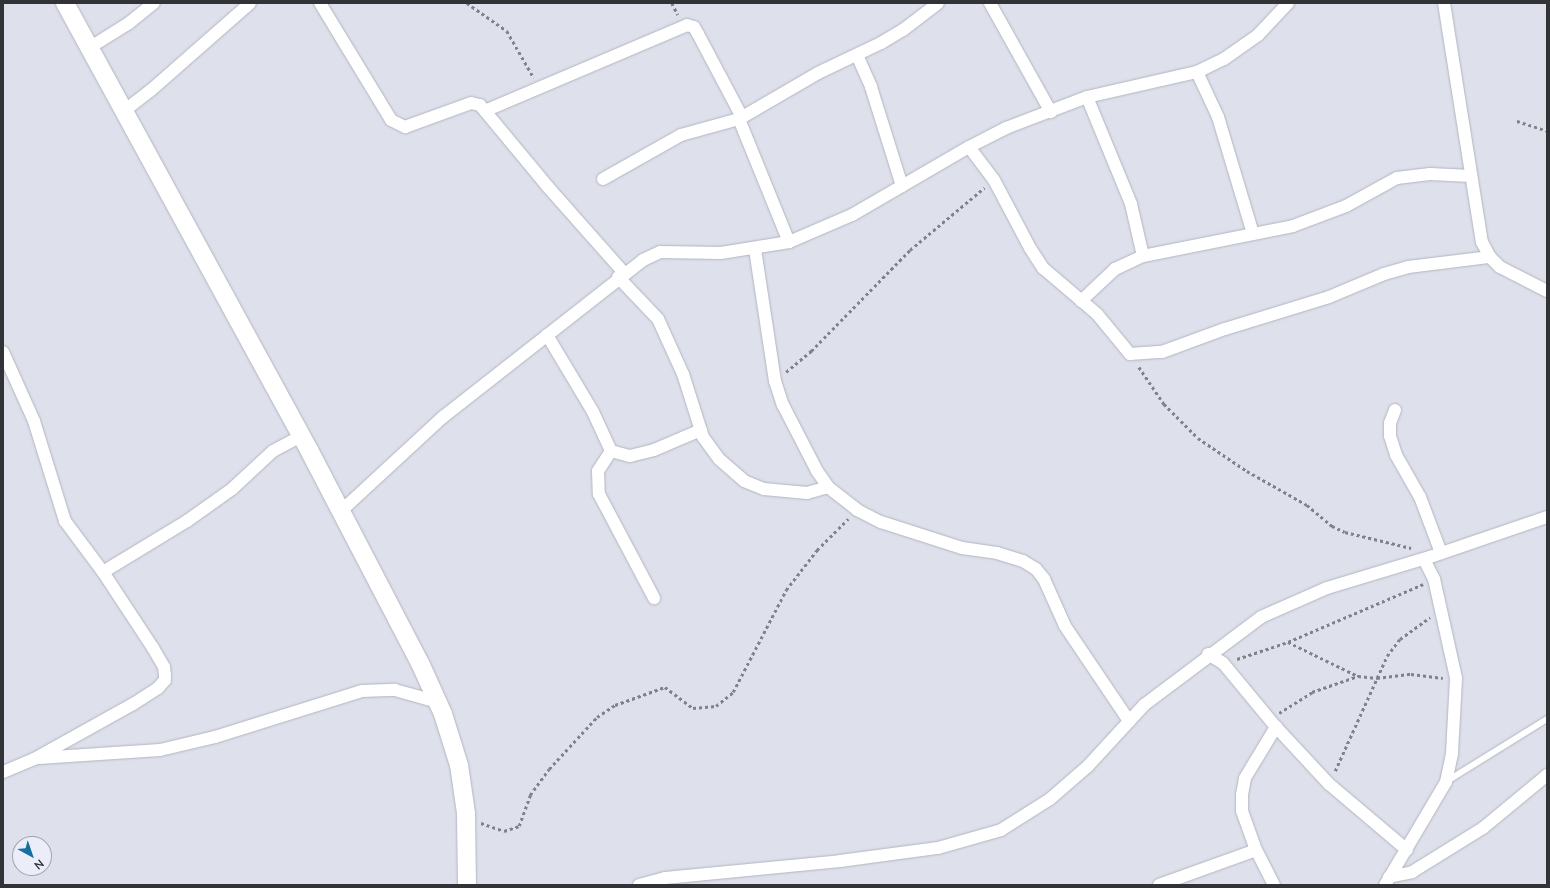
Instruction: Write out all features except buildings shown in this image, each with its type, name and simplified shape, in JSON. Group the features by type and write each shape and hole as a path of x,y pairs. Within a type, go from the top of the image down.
{"main road":[{"path":"65,3 302,436 420,663 438,702 459,765 466,813 467,885"}],"street":[{"path":"89,48 129,23 154,3"},
{"path":"124,111 150,91 250,3"},
{"path":"320,3 391,120 405,127 416,125 471,103 480,104 488,110 548,187 658,318 674,348 701,430 719,459 744,481 764,489 791,493 808,493 828,487"},
{"path":"603,180 681,135 740,118 818,73 857,55 903,30 938,3"},
{"path":"990,3 1050,112"},
{"path":"341,511 443,417 621,275 660,252 721,253 755,249 789,242 852,215 969,147 1006,128 1087,97 1197,72 1224,59 1258,36 1288,3"},
{"path":"1444,3 1482,242 1490,257 1500,267 1547,291"},
{"path":"488,110 687,25 694,27 740,118 789,242"},
{"path":"857,55 871,87 902,186"},
{"path":"1197,72 1218,117 1253,234"},
{"path":"1087,97 1131,204 1143,256"},
{"path":"969,147 994,180 1030,248 1043,268 1097,314 1130,354 1162,352 1225,329 1329,297 1384,274 1408,267 1490,257"},
{"path":"1082,301 1114,269 1143,256 1253,234 1276,231 1346,206 1397,178 1430,174 1471,176"},
{"path":"755,249 775,381 783,405 817,471 828,487 857,510 908,533 962,548 1023,560 1036,569 1044,579 1065,626 1129,721"},
{"path":"547,335 593,412 611,451"},
{"path":"3,352 34,421 65,521 103,572 157,654 164,667 165,680 158,688 133,704 34,759 3,772"},
{"path":"1395,410 1390,422 1390,436 1396,455 1420,497 1441,553"},
{"path":"611,451 630,456 654,450 701,430"},
{"path":"103,572 187,521 232,489 273,451 302,436"},
{"path":"611,451 598,471 599,494 654,598"},
{"path":"638,885 665,878 840,861 938,848 1001,830 1060,789 1088,766 1144,704 1208,654 1261,617 1326,588 1427,558 1547,517"},
{"path":"1387,881 1407,850 1446,782 1453,746 1456,678 1442,609 1427,558"},
{"path":"1208,654 1223,663 1329,784 1407,850"},
{"path":"34,759 160,750 215,737 362,691 395,690 438,702"},
{"path":"1274,723 1245,778 1242,796 1242,811 1256,850 1274,885"},
{"path":"1387,881 1412,872 1483,828 1547,775"},
{"path":"1159,885 1256,850"}],"lane":[{"path":"1446,782 1547,719"}],"path":[{"path":"467,3 507,31 540,88"},
{"path":"1517,121 1547,131"},
{"path":"775,381 811,351 910,250 994,180"},
{"path":"1130,354 1164,404 1198,438 1247,472 1307,505 1332,526 1345,532 1420,551 1427,558"},
{"path":"466,813 492,828 504,831 519,826 530,795 549,769 597,717 615,705 665,687 693,708 716,706 733,692 786,590 817,550 857,510"},
{"path":"1223,663 1288,642 1434,579"},
{"path":"1329,784 1388,656 1400,639 1442,609"},
{"path":"1288,642 1358,676 1377,678 1412,674 1456,678"},
{"path":"1274,723 1312,692 1358,676"}]}
